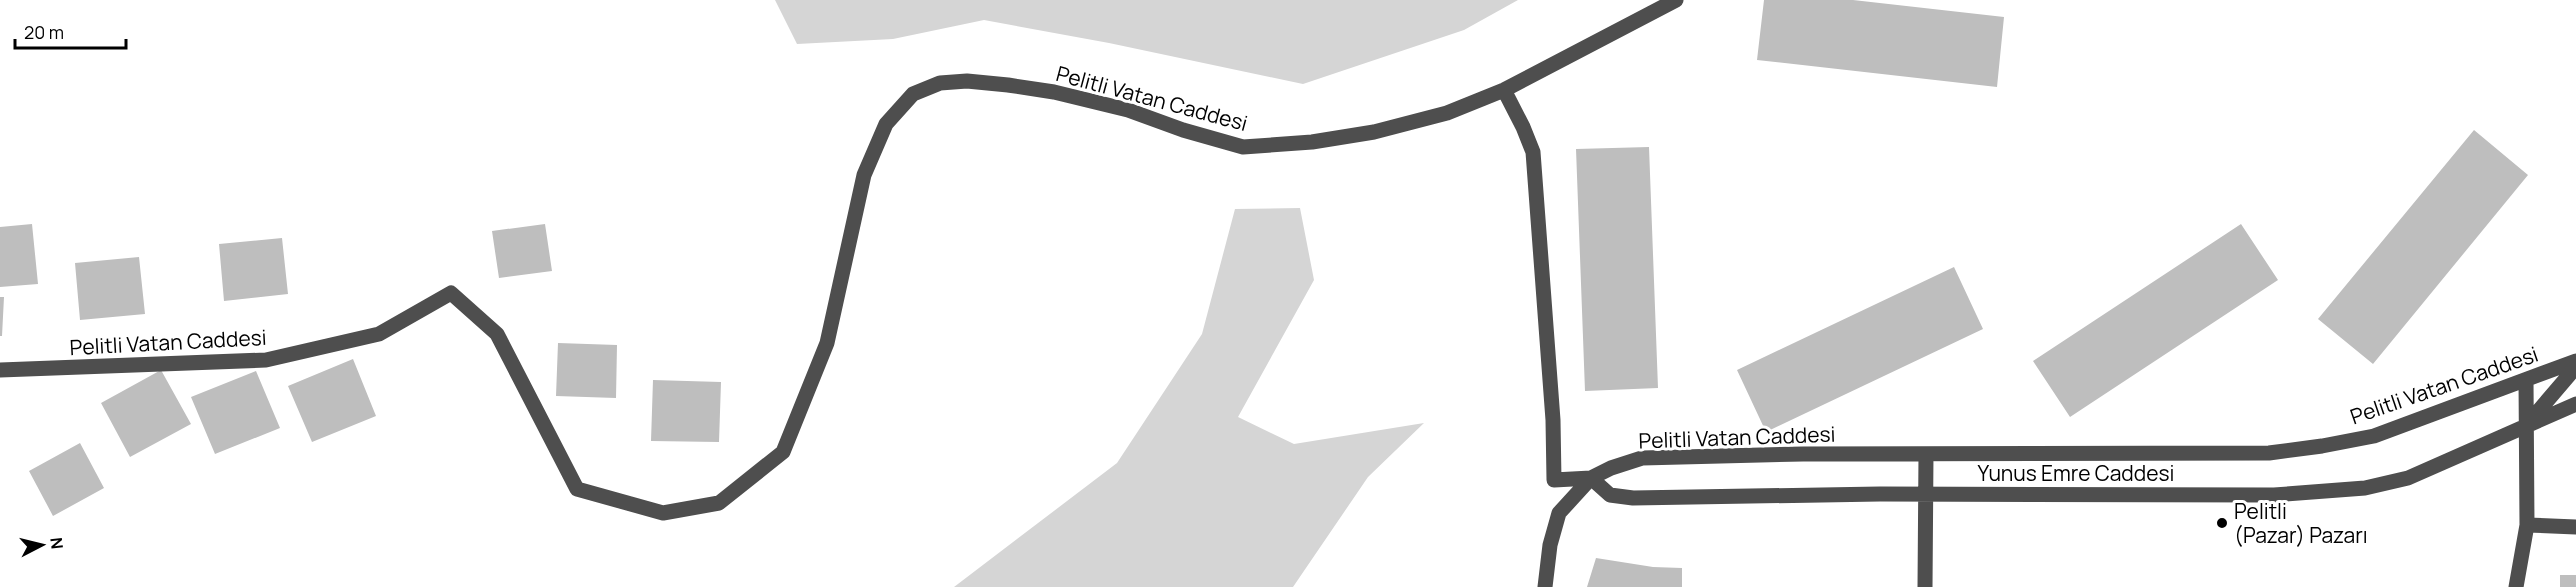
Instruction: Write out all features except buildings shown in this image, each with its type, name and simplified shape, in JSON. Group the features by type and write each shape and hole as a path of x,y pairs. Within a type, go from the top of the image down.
{"street":[{"path":"1504,90 1677,0"},
{"name":"Pelitli Vatan Caddesi","path":"0,370 266,360 379,334 451,293 497,334 577,489 663,513 719,504 783,452 827,342 864,175 886,124 913,94 940,83 968,81 1054,92 1128,110 1183,130 1243,147 1312,142 1374,132 1447,113 1504,90 1533,152 1553,420 1554,480 1591,478 1611,468 1642,459 1803,454 2269,453 2374,436 2576,361"},
{"path":"2527,424 2576,367"},
{"path":"2516,587 2527,525 2526,380"},
{"path":"2527,424 2576,404"},
{"name":"Yunus Emre Caddesi","path":"1591,478 1610,495 1634,498 1926,494 2274,495 2365,488 2408,478 2527,424"},
{"path":"1925,587 1926,454"},
{"path":"1545,587 1550,545 1559,513 1591,478"},
{"path":"2527,525 2576,526"}],"shaded area":[{"path":"775,0 1518,0 1464,30 1303,84 1109,43 984,20 893,39 797,44"},
{"path":"1300,208 1314,280 1238,417 1294,444 1424,423 1368,477 1293,587 954,587 1117,463 1202,334 1235,209"}],"place":[{"name":"Pelitli (Pazar) Pazarı","path":"2222,523"}]}
